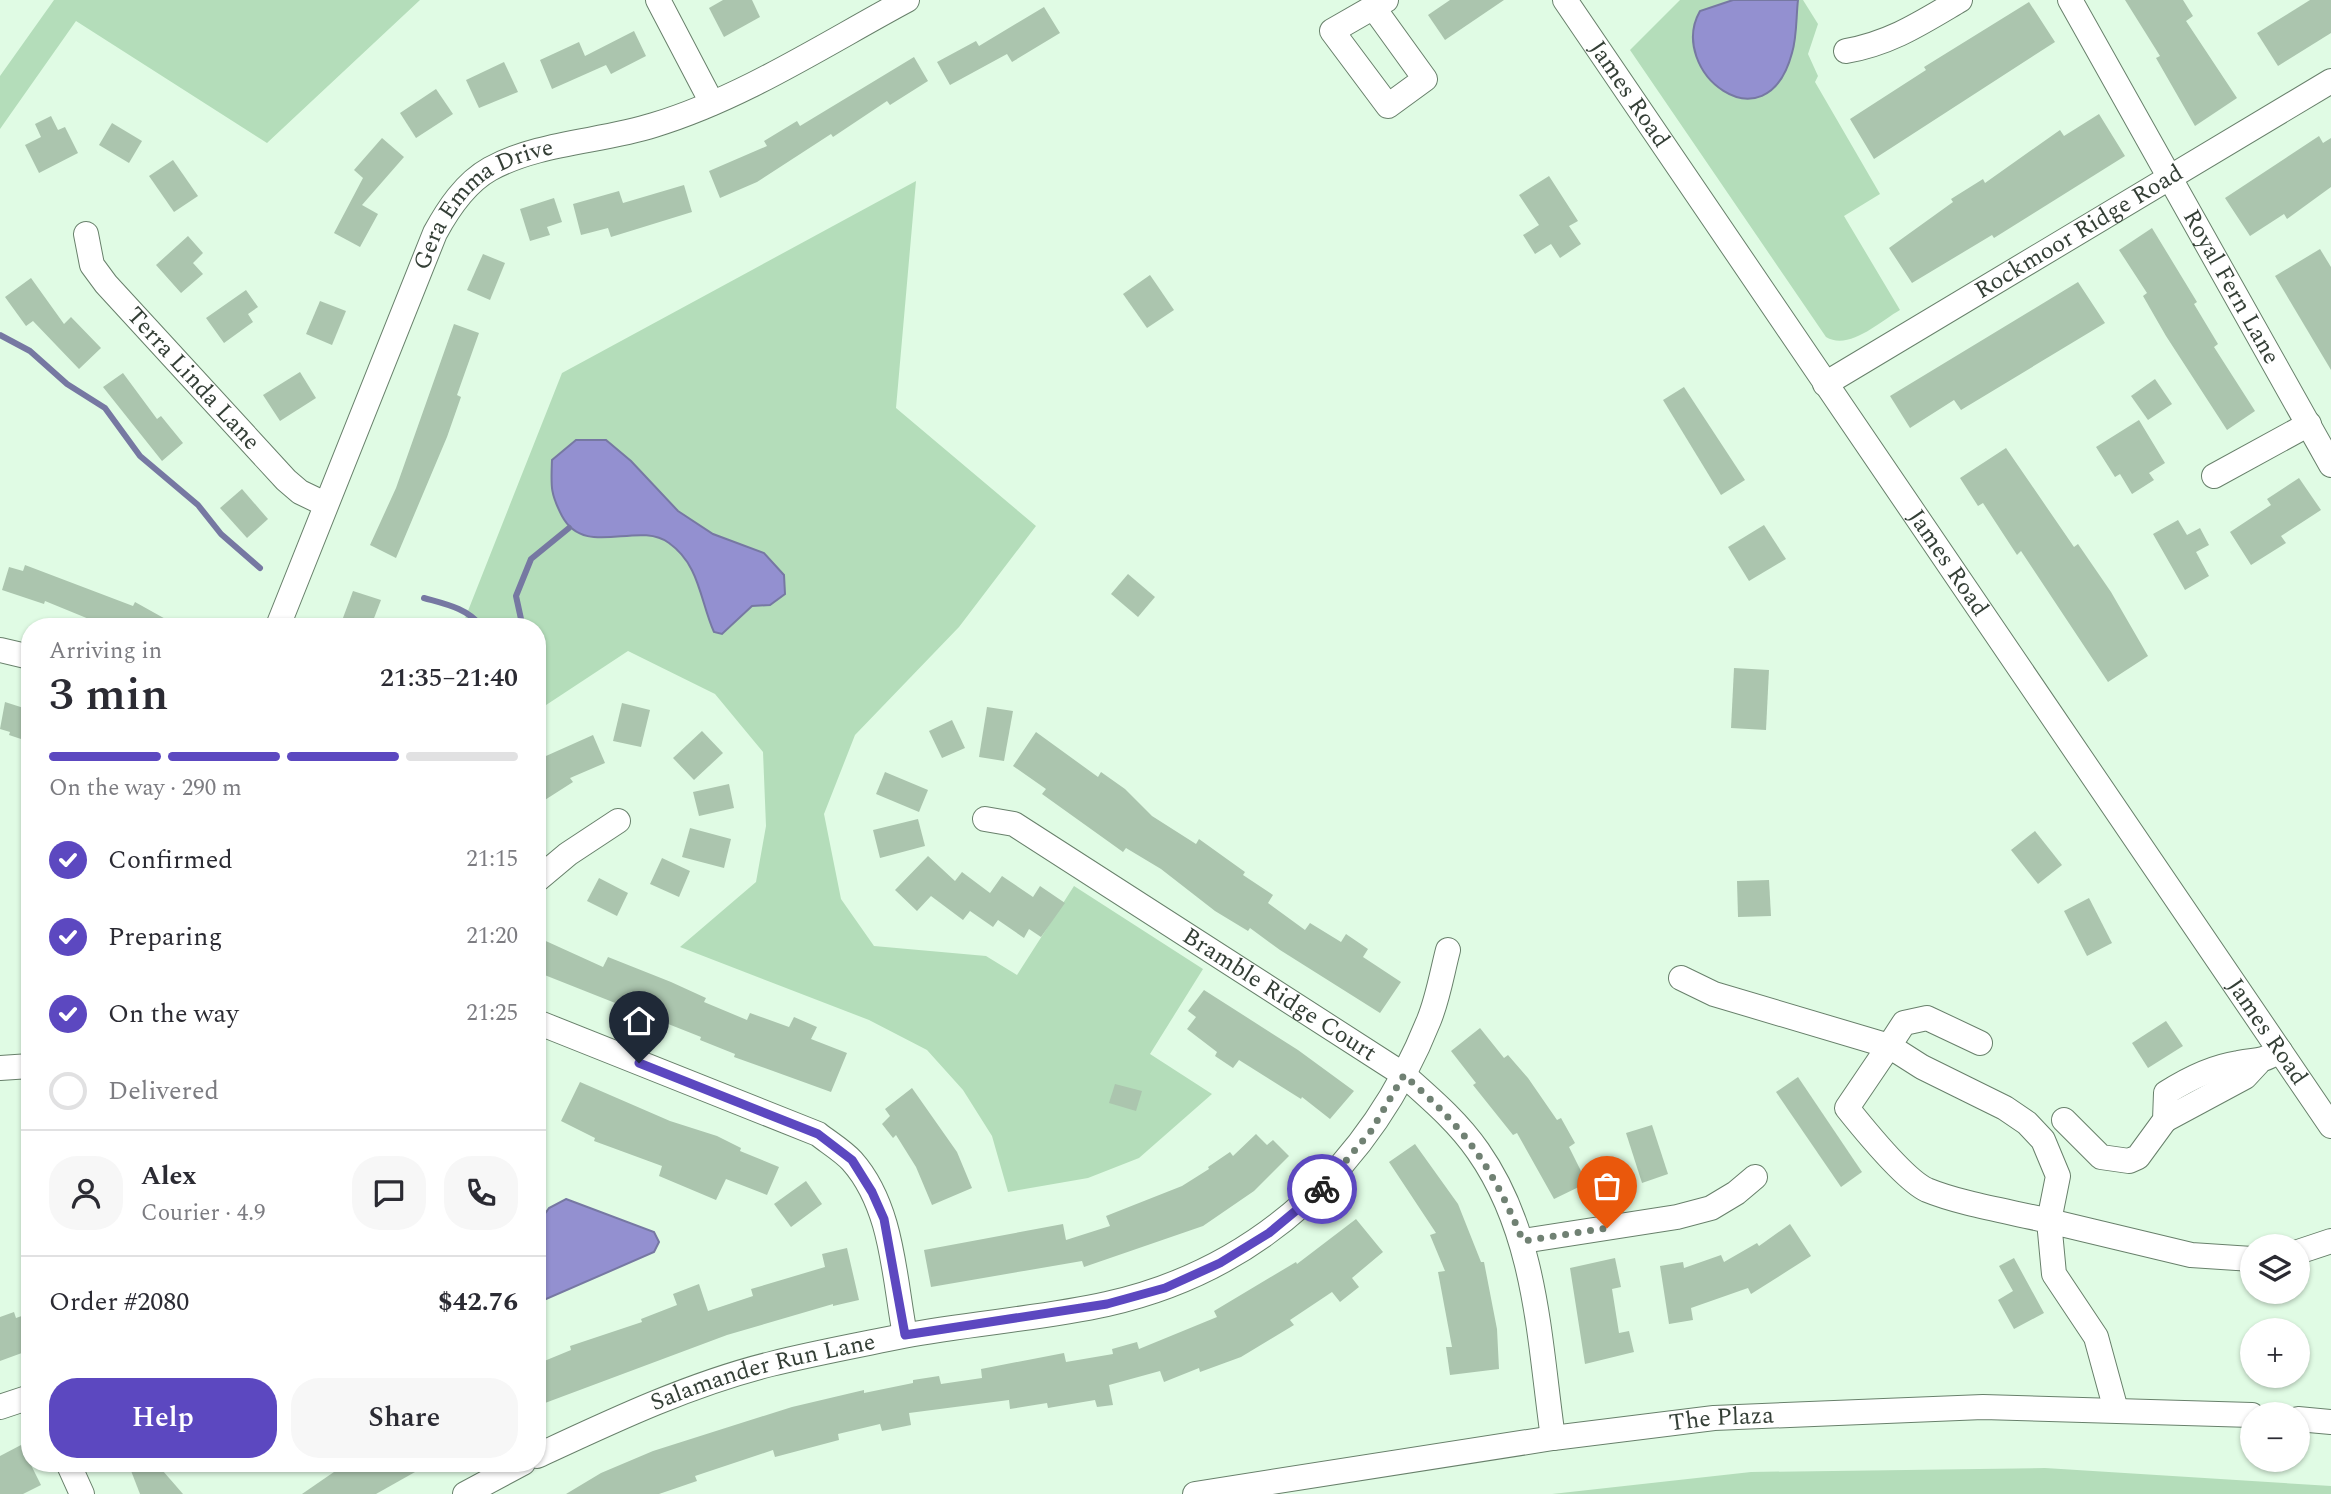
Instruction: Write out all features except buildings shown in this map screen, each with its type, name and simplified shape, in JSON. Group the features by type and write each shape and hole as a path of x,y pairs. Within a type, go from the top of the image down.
{"street":[{"path":"658,0 712,103"},
{"name":"Gera Emma Drive","path":"281,618 435,233 464,190 488,170 515,158 655,125 712,103 907,0"},
{"name":"James Road","path":"1565,0 2331,1126"},
{"path":"1846,51 1877,46 1902,35 1960,0"},
{"name":"Royal Fern Lane","path":"2070,0 2172,177 2331,465"},
{"name":"Rockmoor Ridge Road","path":"1825,384 2331,81"},
{"name":"Terra Linda Lane","path":"86,234 92,265 106,285 286,480 300,492 325,504"},
{"path":"2214,476 2309,424"},
{"path":"0,650 21,655"},
{"name":"Bramble Ridge Court","path":"985,819 1014,824 1404,1075 1446,1112 1479,1152 1506,1200 1523,1241 1553,1438"},
{"path":"546,872 568,854 618,821"},
{"name":"Salamander Run Lane","path":"546,1452 678,1395 769,1365 905,1335 1107,1304 1165,1288 1220,1263 1269,1233 1324,1187 1371,1131 1404,1075 1430,1018 1448,950"},
{"path":"1681,978 1714,994 1889,1046 2027,1123 2043,1140 2058,1176 2049,1221 2054,1274 2096,1337 2116,1410"},
{"path":"1980,1043 1927,1018 1904,1023 1847,1108 1874,1143 1925,1189 2191,1255 2240,1258"},
{"path":"546,1026 818,1134 852,1160 872,1192 884,1219 905,1335"},
{"path":"2064,1120 2101,1157 2129,1161 2138,1157 2165,1120 2166,1093 2192,1076 2239,1062 2258,1063 2280,1051"},
{"path":"0,1068 21,1067"},
{"path":"1523,1241 1677,1217 1710,1208 1736,1193 1755,1177"},
{"path":"2310,1248 2331,1241"},
{"path":"0,1407 21,1400"},
{"name":"The Plaza","path":"1195,1494 1553,1438 1714,1418 1983,1407 2240,1415"},
{"path":"2310,1420 2331,1422"},
{"path":"72,1472 82,1494"},
{"path":"465,1494 506,1472"}],"green space":[{"path":"54,0 420,0 267,143 76,21 0,129 0,76"},
{"path":"1680,0 1803,0 1818,24 1808,54 1818,76 1815,82 1880,194 1844,216 1900,310 1864,333 1844,340 1826,337 1630,50"},
{"path":"916,181 896,408 1036,526 959,627 855,735 824,814 841,899 874,946 986,956 1017,975 1074,886 1203,969 1150,1054 1212,1094 1139,1158 1088,1178 1008,1192 992,1136 963,1090 927,1050 869,1020 680,947 756,882 766,826 763,752 715,694 628,651 546,705 546,618 465,618 562,373"},
{"path":"2045,1468 2331,1486 2331,1494 1552,1494 1751,1472"}],"shaded area":[{"path":"1733,0 1798,0 1792,53 1779,82 1762,96 1742,98 1724,91 1707,76 1696,57 1693,34 1700,11"},
{"path":"576,440 606,440 631,461 678,511 713,534 764,553 784,575 785,594 770,605 752,606 722,634 714,632 693,573 679,552 669,543 642,535 584,535 572,529 562,516 553,495 552,460"},
{"path":"566,1199 654,1232 659,1242 654,1252 546,1299 546,1212"}],"waterway":[{"path":"0,335 30,351 67,384 105,408 140,456 198,505 221,534 260,568"},
{"path":"521,618 516,596 531,559 569,528"},
{"path":"424,598 448,605 473,618"}],"way so far":[{"path":"1322,1189 1371,1131 1404,1075 1446,1112 1479,1152 1506,1200 1523,1241 1607,1228"}],"route":[{"path":"639,1063 818,1134 852,1160 872,1192 884,1219 905,1335 1107,1304 1165,1288 1220,1263 1269,1233 1322,1189"}]}
